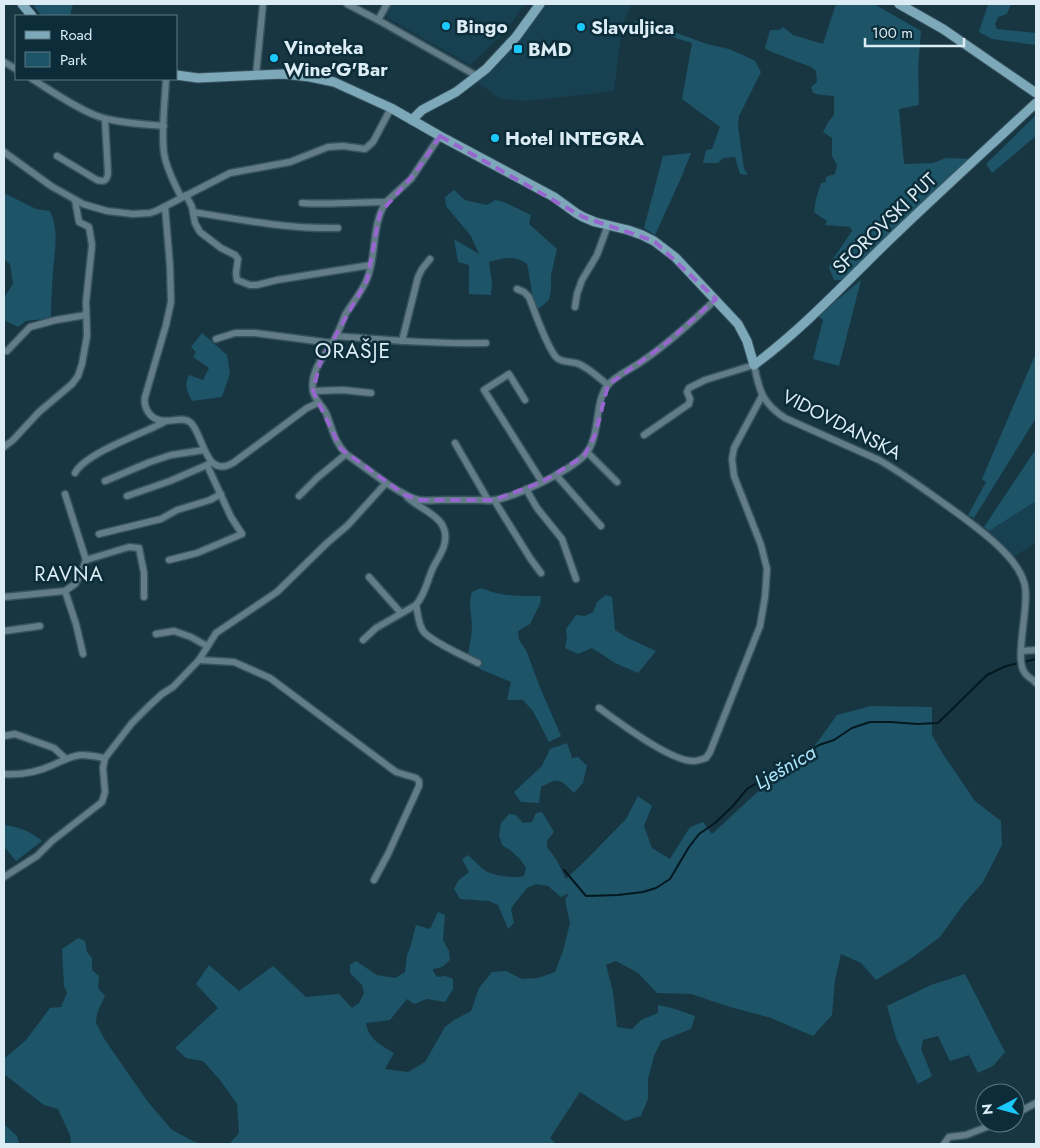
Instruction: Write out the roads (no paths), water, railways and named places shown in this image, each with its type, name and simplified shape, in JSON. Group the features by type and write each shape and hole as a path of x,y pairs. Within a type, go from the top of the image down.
{"street":[{"path":"22,4 31,15"},
{"path":"256,75 263,4"},
{"path":"347,4 477,76"},
{"path":"378,20 387,4"},
{"path":"412,120 422,110 446,98 486,69 516,37 540,4"},
{"path":"899,4 943,29 1036,93"},
{"path":"4,62 15,68"},
{"name":"VIDOVDANSKA","path":"178,75 198,78 283,74 310,77 348,88 391,108 554,197 589,220 642,235 665,248 730,314 744,333 757,382 762,396 769,405 785,418 879,460 917,483 974,526 1007,555 1020,573 1026,589 1021,655 1024,673 1036,683"},
{"path":"34,80 68,102 97,116 140,124 164,126"},
{"path":"166,80 164,153 166,160 193,212 195,224 200,232 221,248 237,257 236,278 238,281 257,285 371,265"},
{"name":"SFOROVSKI PUT","path":"754,365 818,310 902,228 1036,103"},
{"path":"4,152 51,186 90,207 133,214 150,213 230,173 290,162 328,147 343,146 365,149 373,142 391,108"},
{"path":"57,156 97,180 105,180 108,173 105,118"},
{"path":"363,640 376,628 416,605 422,598 432,569 445,544 445,534 441,524 434,516 418,507 346,454 336,442 326,412 318,403 313,391 314,374 334,340 343,319 367,280 380,213 386,202 411,179 440,136"},
{"path":"4,447 39,412 72,384 78,376 82,364 87,336 86,315 92,245 90,228 79,222 74,200"},
{"path":"302,203 323,205 386,202"},
{"path":"165,207 171,302 144,401 145,407 157,419 191,422 197,430 231,517 242,534 198,553 169,560"},
{"path":"193,212 248,222 296,227 338,228"},
{"path":"575,307 582,280 597,255 608,225"},
{"path":"402,341 418,278 430,259"},
{"path":"517,289 529,297 548,344 555,355 560,360 583,366 608,384"},
{"path":"404,495 420,500 491,500 526,489 556,475 587,452 595,435 601,402 608,384 664,345 696,319 716,299"},
{"path":"7,351 30,327 86,315"},
{"path":"216,338 235,334 255,333 334,340 486,343"},
{"path":"644,435 689,404 690,399 687,392 689,388 705,380 754,365"},
{"path":"526,400 509,374 484,390 542,482"},
{"path":"313,391 343,390 371,393"},
{"path":"599,708 635,734 673,755 695,761 706,758 710,752 760,626 765,598 767,569 761,545 734,476 732,459 734,448 762,396"},
{"path":"127,496 170,481 209,463 227,466 307,408 318,403"},
{"path":"74,473 88,459 115,444 166,421"},
{"path":"455,443 491,500 541,572"},
{"path":"105,481 171,455 204,450"},
{"path":"587,452 617,482"},
{"path":"299,496 346,454"},
{"path":"556,475 601,526"},
{"path":"4,877 36,856 102,802 105,792 103,768 105,758 132,723 148,706 173,687 199,660 216,634 277,592 348,525 386,483"},
{"path":"526,489 537,508 562,539 576,579"},
{"path":"4,596 64,591 75,584 86,560 65,494"},
{"path":"99,534 161,519 177,510 210,500 221,494"},
{"path":"86,560 129,547 139,548 144,573 144,597"},
{"path":"370,577 401,613"},
{"path":"64,591 76,624 83,654"},
{"path":"416,605 417,614 424,632 455,652 478,663"},
{"path":"4,632 40,626"},
{"path":"156,634 174,631 191,637 207,646"},
{"path":"1021,655 1036,650"},
{"path":"199,660 234,662 270,678 396,772 416,778 419,781 419,786 374,880"},
{"path":"4,736 15,734 54,748 66,759"},
{"path":"4,774 16,775 34,771 82,755 105,758"},
{"path":"944,1144 949,1137 966,1135 975,1131"}],"waterway":[{"name":"Lješnica","path":"564,870 586,896 618,895 643,892 656,888 670,879 699,834 715,823 747,789 819,745 834,740 852,728 870,722 938,723 987,675 1006,666 1036,659"}],"place":[{"name":"Bingo","path":"446,26"},
{"name":"Slavuljica","path":"581,27"},
{"name":"BMD","path":"518,49"},
{"name":"Vinoteka Wine'G'Bar","path":"274,58"},
{"name":"Hotel INTEGRA","path":"495,138"}],"district":[{"name":"ORAŠJE","path":"353,351"},
{"name":"RAVNA","path":"69,574"}]}
